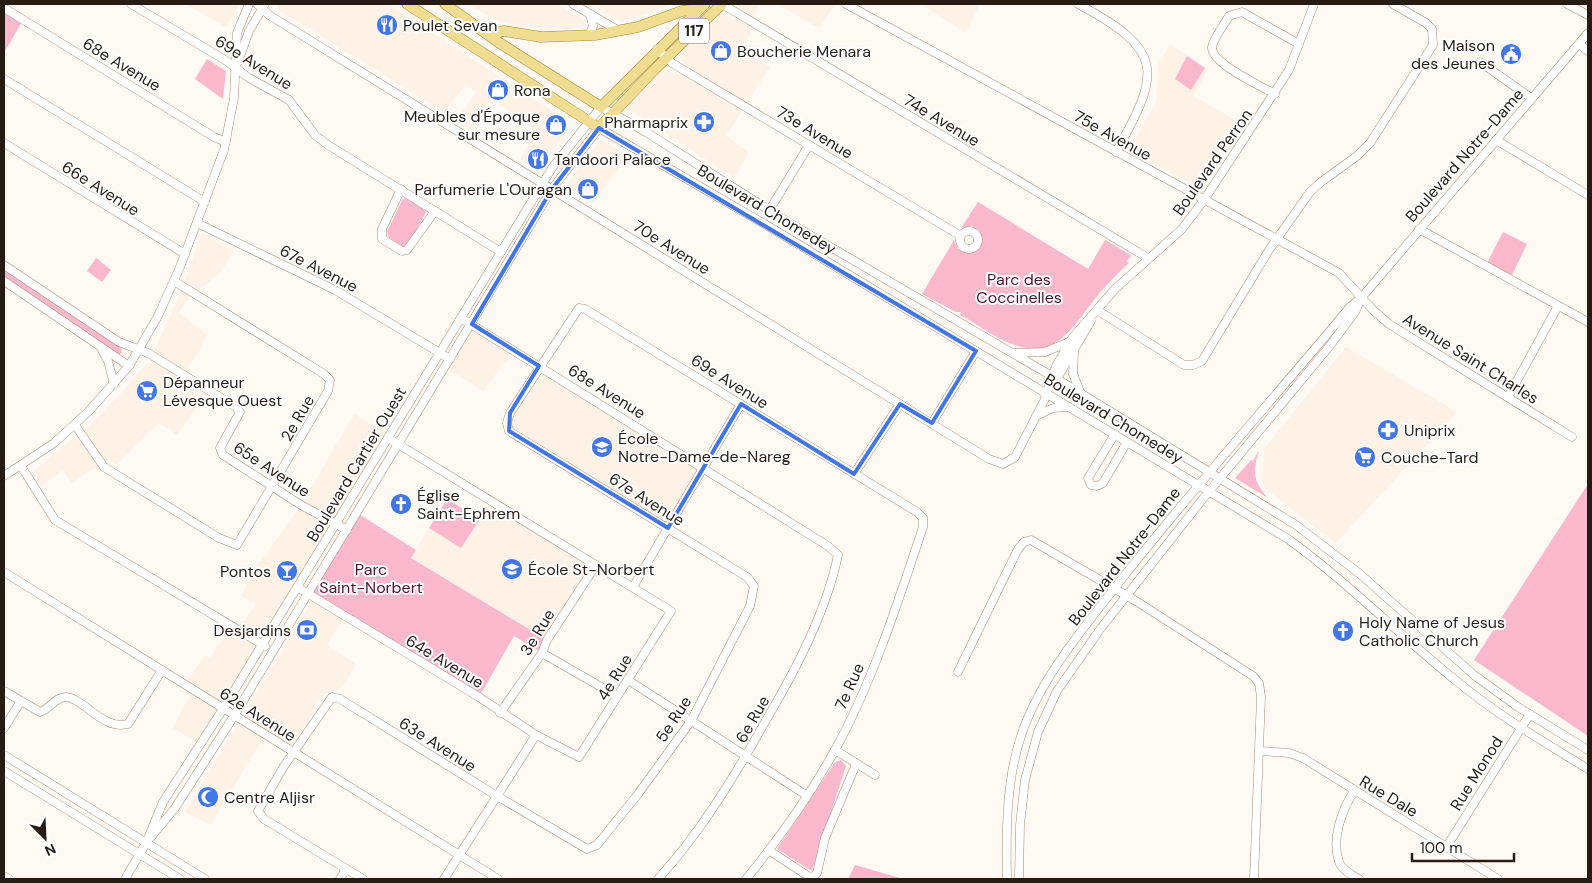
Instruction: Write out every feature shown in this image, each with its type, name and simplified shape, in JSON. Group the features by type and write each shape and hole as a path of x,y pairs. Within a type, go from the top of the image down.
{"main road":[{"path":"407,4 600,128"},
{"path":"445,4 498,42 601,107 702,6"},
{"name":"117","path":"600,128 612,113 666,58 722,4"},
{"path":"489,34 504,32 541,37 589,36 620,31 702,6"}],"street":[{"name":"69e Avenue","path":"131,4 289,100 315,135 328,145 501,252"},
{"path":"4,476 54,443 75,425 114,384 140,349 174,281 226,142 232,113 237,32 249,4"},
{"path":"573,4 620,31"},
{"name":"74e Avenue","path":"722,4 1148,258"},
{"name":"75e Avenue","path":"846,4 1339,273 1362,297"},
{"path":"1078,4 1126,32 1136,42 1144,56 1148,76 1147,90 1139,112 1116,152"},
{"name":"Boulevard Perron","path":"1055,378 1056,366 1069,342 1115,289 1182,229 1204,200 1289,70 1314,4"},
{"path":"1097,310 1187,366 1196,364 1205,358 1277,240 1310,192 1357,156 1370,143 1433,45 1432,29 1426,23 1392,4"},
{"path":"1566,4 1588,15"},
{"path":"236,69 246,39 261,5"},
{"name":"70e Avenue","path":"261,5 552,190 989,459 1003,464 1013,459 1047,394"},
{"name":"68e Avenue","path":"4,8 214,137 226,142"},
{"path":"1275,94 1220,62 1212,53 1212,45 1229,16 1242,12 1299,44"},
{"path":"589,36 593,26 590,14"},
{"name":"Boulevard Notre-Dame","path":"1007,879 1010,789 1022,732 1031,712 1057,667 1115,588 1208,471 1350,307 1362,297 1419,228 1588,33"},
{"path":"1579,44 1588,51"},
{"name":"73e Avenue","path":"657,50 666,58 961,236"},
{"path":"1480,62 1531,98"},
{"path":"4,79 205,202"},
{"name":"Boulevard Cartier Ouest","path":"125,879 146,843 163,802 223,709 501,252 543,184 601,107"},
{"name":"Boulevard Chomedey","path":"601,107 914,298 1014,353 1220,478 1325,546 1360,574 1467,669 1530,714 1588,750"},
{"name":"Boulevard Cartier Ouest","path":"146,843 175,808 234,716 552,190 600,128"},
{"name":"Boulevard Chomedey","path":"600,128 692,180 1210,491 1315,558 1454,680 1521,728 1588,769"},
{"path":"1496,140 1588,195"},
{"name":"66e Avenue","path":"4,143 185,254"},
{"path":"770,211 809,145"},
{"path":"400,190 382,229 382,239 402,250 408,250 435,211"},
{"name":"67e Avenue","path":"197,223 335,290 450,359"},
{"path":"1419,228 1588,322"},
{"path":"4,265 119,342 140,349"},
{"path":"4,281 128,366"},
{"name":"2e Rue","path":"75,425 100,463 107,469 219,538 237,545 328,392 330,380 324,374 174,281"},
{"name":"Boulevard Notre-Dame","path":"1019,879 1022,802 1029,763 1038,732 1064,681 1094,636 1220,478 1328,348 1355,312 1362,297"},
{"name":"Avenue Saint Charles","path":"1362,297 1389,324 1572,437"},
{"path":"1508,397 1558,306"},
{"name":"69e Avenue","path":"539,366 574,312 579,308 585,309 917,512 923,518"},
{"name":"Boulevard Perron","path":"1047,394 1055,378 1074,352 1097,310"},
{"name":"68e Avenue","path":"461,318 828,546 838,555"},
{"path":"1014,353 1045,352 1069,342"},
{"path":"100,346 108,361 114,384"},
{"name":"65e Avenue","path":"140,349 236,406 240,412 220,448 223,455 272,487 347,530"},
{"path":"932,424 976,351"},
{"path":"1074,352 1073,374 1081,394"},
{"name":"67e Avenue","path":"539,366 510,413 507,422 509,430 747,577 754,586"},
{"path":"388,438 633,587 741,404"},
{"path":"854,474 900,404"},
{"path":"1036,416 1053,408 1069,407"},
{"path":"1115,434 1088,478 1088,482 1093,486 1103,483 1127,442"},
{"path":"20,466 55,520 272,652"},
{"name":"7e Rue","path":"746,879 770,851 835,750 897,605 923,527 923,518"},
{"path":"958,672 1018,549 1024,542 1035,541 1115,588 1257,679 1261,695 1254,879"},
{"name":"6e Rue","path":"658,879 724,793 798,664 834,571 838,555"},
{"name":"3e Rue","path":"500,713 542,653 547,640 596,565"},
{"name":"62e Avenue","path":"4,572 498,879"},
{"name":"5e Rue","path":"587,849 597,845 638,794 691,721 750,606 754,586"},
{"name":"64e Avenue","path":"297,587 478,697 536,735 579,757"},
{"name":"4e Rue","path":"579,757 671,611 633,587"},
{"path":"542,653 617,696"},
{"path":"4,691 40,712 47,710 60,698 68,697 108,722 120,726 128,724 162,670"},
{"path":"628,680 806,795"},
{"name":"63e Avenue","path":"293,753 328,701 332,697 340,699 587,849"},
{"path":"4,728 20,701"},
{"name":"Rue Monod","path":"1447,846 1530,714"},
{"path":"444,879 536,735"},
{"path":"835,750 875,776"},
{"name":"Rue Dale","path":"1260,751 1298,755 1498,879"},
{"path":"293,753 258,811 264,819 363,879"},
{"path":"4,755 205,879"},
{"path":"770,851 808,876 813,877 817,873 825,838 856,764"},
{"path":"4,771 180,879"},
{"path":"1354,791 1344,806 1338,832 1338,854 1345,870 1359,879"},
{"path":"75,814 81,803"},
{"path":"340,879 346,869"},
{"path":"4,876 9,879"}],"highlighted area":[{"path":"599,128 976,351 932,423 900,404 854,474 741,404 668,528 509,431 510,413 539,366 472,324 552,189"}],"shaded area":[{"path":"185,4 240,4 226,27"},
{"path":"279,4 388,4 566,120 569,128 539,171 520,159 537,130 491,99 470,129 456,120 476,92 465,85 444,112 279,10"},
{"path":"468,4 557,4 584,20 586,25 579,28 562,29 513,25 494,19"},
{"path":"602,4 674,4 622,22 598,9"},
{"path":"735,4 761,4 756,10 753,29 741,49 770,67 726,136 749,153 734,178 630,110 629,105 664,68 677,75 686,62 677,55 721,13 733,20 742,9"},
{"path":"777,4 835,4 819,28"},
{"path":"921,4 980,4 965,33"},
{"path":"1170,44 1208,69 1193,96 1239,122 1198,186 1129,151 1156,102 1159,63"},
{"path":"600,140 634,158 617,169 592,204 567,184"},
{"path":"202,234 234,250 220,273 187,299 179,313 207,335 188,369 208,390 177,435 159,423 116,465 108,459 72,483 63,470 41,486 33,471 88,427 148,362 180,294"},
{"path":"472,324 514,350 483,391 445,367"},
{"path":"1346,347 1457,412 1336,543 1262,486 1264,449"},
{"name":"École Notre-Dame-de-Nareg","path":"539,366 703,468 668,528 509,431 510,413"},
{"path":"354,414 386,432 383,440 260,649 196,742 173,728 190,696 182,691 204,655 210,658 227,633 238,630 256,605 242,596 248,579 301,505"},
{"name":"École St-Norbert","path":"491,501 596,565 547,640 411,557 429,528 461,548"},
{"path":"313,599 344,616 327,645 356,664 341,689 323,694 293,746 270,736 261,742 210,825 185,812"}],"green space":[{"path":"4,8 23,20 4,53"},
{"path":"1187,56 1205,68 1191,90 1175,79"},
{"path":"207,59 226,71 223,99 195,79"},
{"path":"407,197 427,210 409,243 404,247 389,238 387,232 402,200"},
{"name":"Parc des Coccinelles","path":"978,202 1088,269 1105,240 1129,254 1131,256 1127,261 1129,263 1102,290 1075,325 1057,342 1046,347 1034,349 1013,345 960,315 961,312 956,312 922,294 954,240 958,249 965,251 974,251 979,247 979,230 972,226 961,228"},
{"path":"1503,232 1527,244 1512,275 1487,263"},
{"path":"96,258 111,270 102,282 87,271"},
{"path":"4,268 121,347 122,353 118,355 4,278"},
{"path":"1259,450 1255,475 1259,486 1268,498 1235,478 1251,460 1253,461"},
{"path":"1588,484 1588,736 1474,660"},
{"path":"447,499 480,519 461,548 429,528"},
{"name":"Parc Saint-Norbert","path":"357,513 416,550 411,558 547,640 542,653 514,636 479,697 308,594"},
{"path":"841,760 846,766 812,871 777,849 835,762"},
{"path":"855,865 903,879 848,879"}],"place":[{"name":"Poulet Sevan","path":"387,25"},
{"name":"Boucherie Menara","path":"721,51"},
{"name":"Maison des Jeunes","path":"1511,54"},
{"name":"Rona","path":"498,90"},
{"name":"Pharmaprix","path":"704,122"},
{"name":"Meubles d'Époque sur mesure","path":"556,125"},
{"name":"Tandoori Palace","path":"538,159"},
{"name":"Parfumerie L'Ouragan","path":"588,189"},
{"name":"Dépanneur Lévesque Ouest","path":"147,391"},
{"name":"Uniprix","path":"1388,430"},
{"name":"École Notre-Dame-de-Nareg","path":"602,447"},
{"name":"Couche-Tard","path":"1365,457"},
{"name":"Église Saint-Ephrem","path":"401,504"},
{"name":"École St-Norbert","path":"512,569"},
{"name":"Pontos","path":"287,571"},
{"name":"Desjardins","path":"307,630"},
{"name":"Holy Name of Jesus Catholic Church","path":"1343,631"},
{"name":"Centre Aljisr","path":"208,797"}]}
